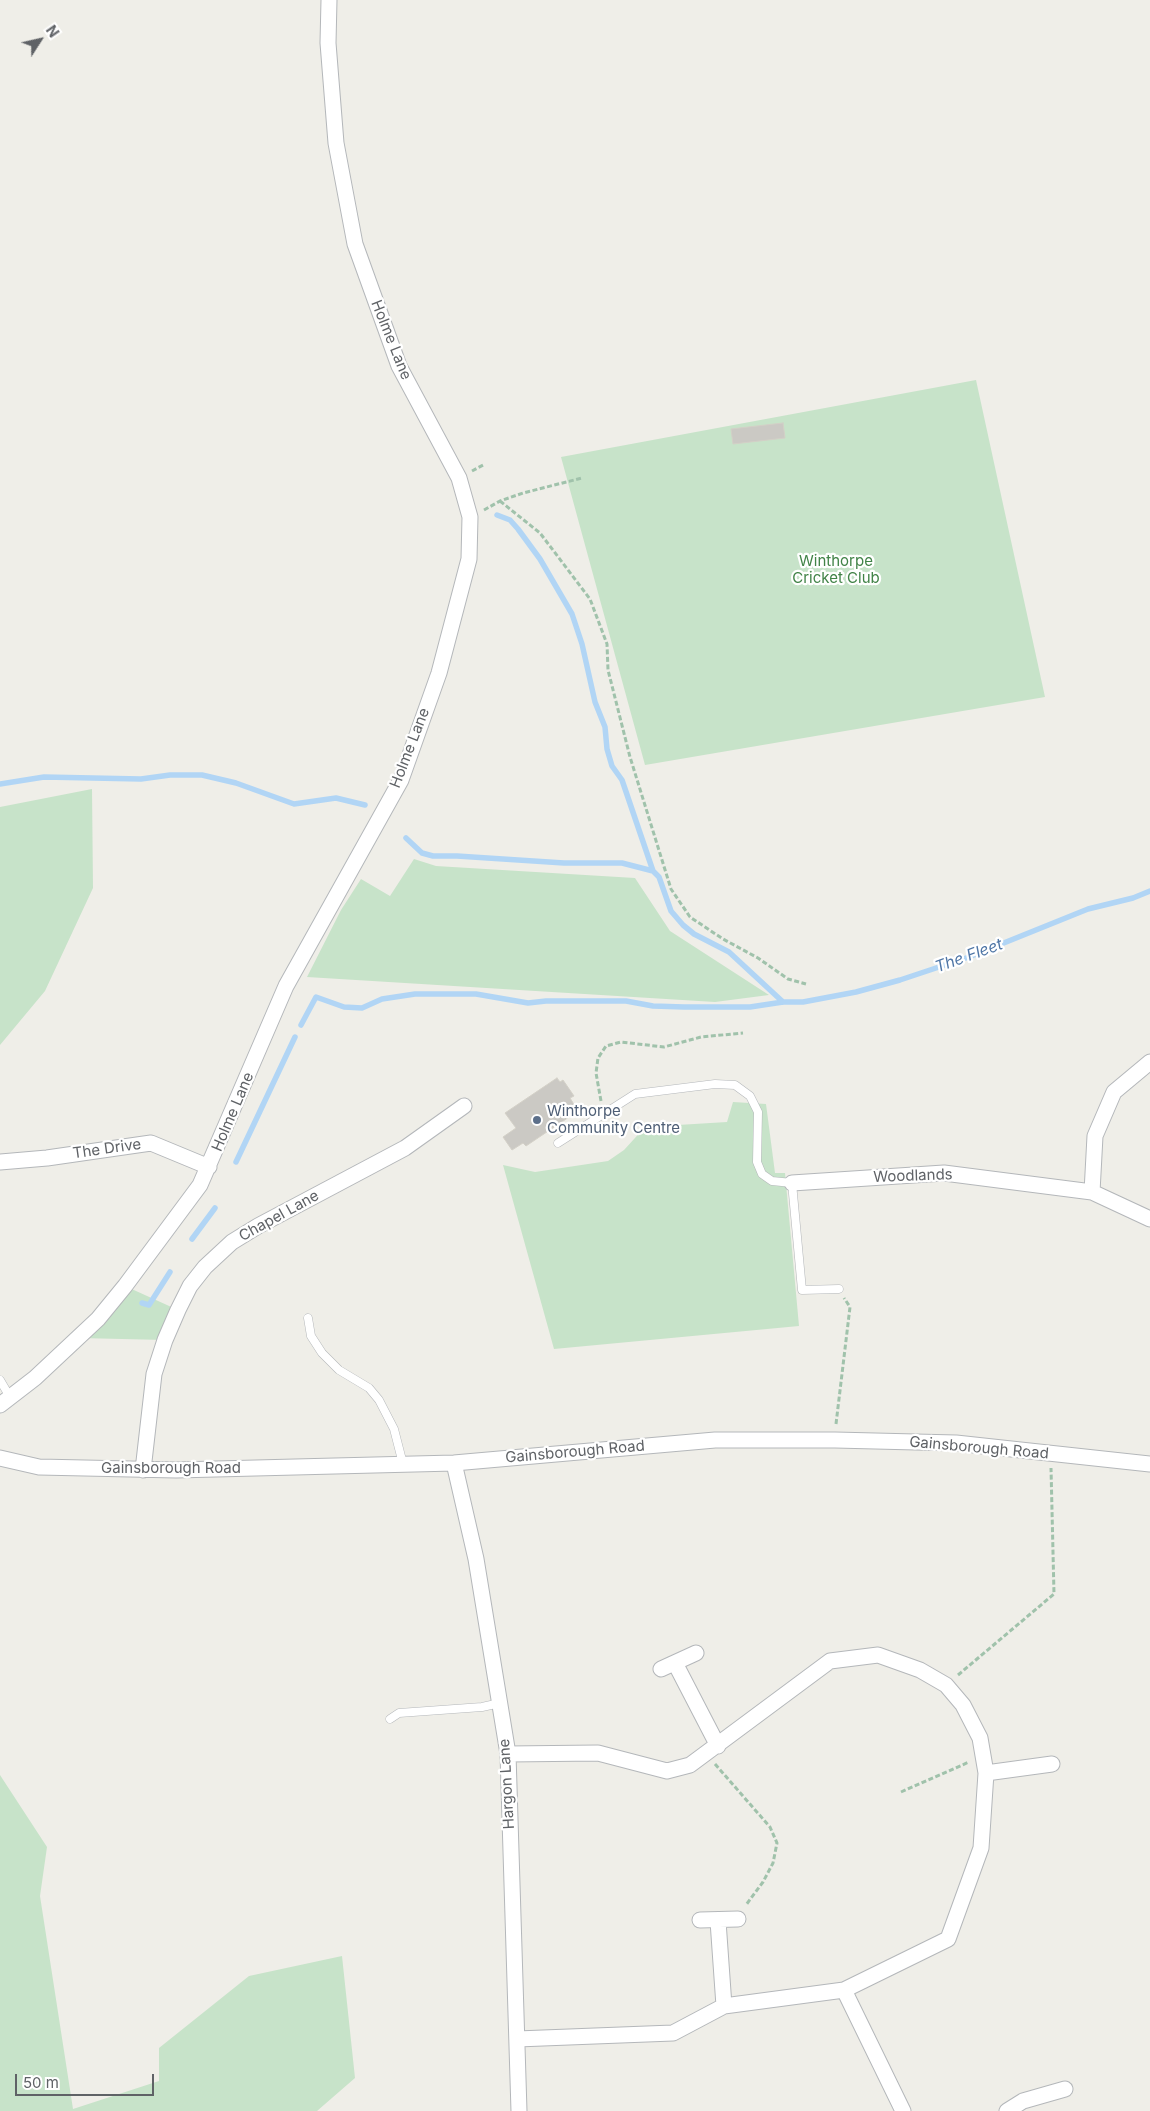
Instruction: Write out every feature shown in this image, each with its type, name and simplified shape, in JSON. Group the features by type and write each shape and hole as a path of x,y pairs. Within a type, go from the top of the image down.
{"street":[{"name":"Holme Lane","path":"5,1401 35,1378 98,1318 125,1286 200,1185 286,986 401,780 439,673 469,559 470,517 459,478 398,366 355,244 336,143 328,43 329,0"},
{"path":"1092,1192 1095,1136 1114,1092 1150,1062"},
{"name":"Chapel Lane","path":"142,1470 154,1374 165,1340 178,1310 190,1286 205,1267 232,1242 258,1226 405,1148 464,1106"},
{"name":"The Drive","path":"0,1162 48,1158 151,1143 209,1167"},
{"name":"Woodlands","path":"792,1183 944,1173 1092,1192 1150,1219"},
{"name":"Gainsborough Road","path":"2,1460 39,1467 176,1470 454,1463 715,1440 834,1440 956,1443 1150,1464"},
{"name":"Hargon Lane","path":"454,1463 476,1559 508,1754 519,2111"},
{"path":"696,1653 668,1666 712,1750"},
{"path":"508,1754 598,1753 667,1772 690,1765 830,1661 878,1655 920,1670 946,1685 963,1706 980,1738 986,1773 981,1848 948,1939 844,1990 724,2006 673,2033 517,2039"},
{"path":"986,1773 1052,1764"},
{"path":"700,1920 738,1919"},
{"path":"718,1921 724,2006"},
{"path":"844,1990 903,2111"},
{"path":"1007,2111 1023,2101 1065,2089"}],"lane":[{"path":"558,1142 635,1094 714,1084 735,1085 750,1096 758,1112 757,1162 762,1174 772,1181 792,1183 802,1290 839,1288"},
{"path":"308,1318 311,1336 328,1360 339,1370 362,1383 379,1400 394,1430 403,1464"},
{"path":"0,1380 5,1401"},
{"path":"390,1719 400,1713 482,1707 500,1703"}],"path":[{"path":"470,517 500,501 582,478"},
{"path":"500,501 540,533 590,599 607,644 608,670 630,757 671,889 690,917 788,979 806,984"},
{"path":"604,1114 596,1072 598,1058 606,1046 621,1042 664,1046 701,1038 743,1033"},
{"path":"834,1440 850,1307 839,1288"},
{"path":"946,1685 1054,1594 1051,1454"},
{"path":"712,1750 770,1827 777,1843 773,1862 763,1882 742,1910 718,1921"},
{"path":"901,1792 983,1755"}],"green space":[{"name":"Winthorpe Cricket Club","path":"976,380 1045,697 645,765 561,457"},
{"path":"92,789 93,888 45,991 0,1045 0,807"},
{"path":"414,859 436,866 635,878 670,931 769,995 715,1002 307,977 341,910 361,879 390,896"},
{"path":"733,1102 766,1104 775,1173 785,1173 799,1326 554,1349 503,1165 535,1172 608,1161 624,1150 645,1127 727,1122"},
{"path":"125,1286 178,1310 165,1340 79,1338"},
{"path":"0,1775 47,1847 40,1896 73,2109 159,2081 159,2048 249,1976 342,1956 355,2078 317,2111 0,2111"}],"building":[{"path":"783,423 785,438 733,444 731,429"},
{"name":"Winthorpe Community Centre","path":"557,1078 560,1082 563,1080 574,1096 570,1098 578,1111 526,1146 523,1143 512,1150 503,1137 516,1128 505,1113"}],"waterway":[{"path":"497,515 510,520 518,529 540,559 572,614 582,644 595,702 605,727 607,749 612,766 622,780 653,871"},
{"path":"0,784 44,777 141,779 170,775 202,775 236,783 294,804 336,798 365,805"},
{"path":"406,838 422,853 433,856 564,863 622,863 653,871 659,877 671,911 683,925 694,934 729,952 783,1002"},
{"name":"The Fleet","path":"301,1025 316,997 344,1007 362,1008 382,999 415,994 476,994 528,1003 546,1001 626,1001 653,1006 684,1007 750,1007 783,1002 803,1002 856,992 900,980 969,957 1088,909 1133,898 1150,891"},
{"path":"236,1162 295,1037"},
{"path":"192,1239 215,1208"},
{"path":"142,1303 149,1305 170,1272"}],"place":[{"name":"Winthorpe Community Centre","path":"537,1120"}]}
